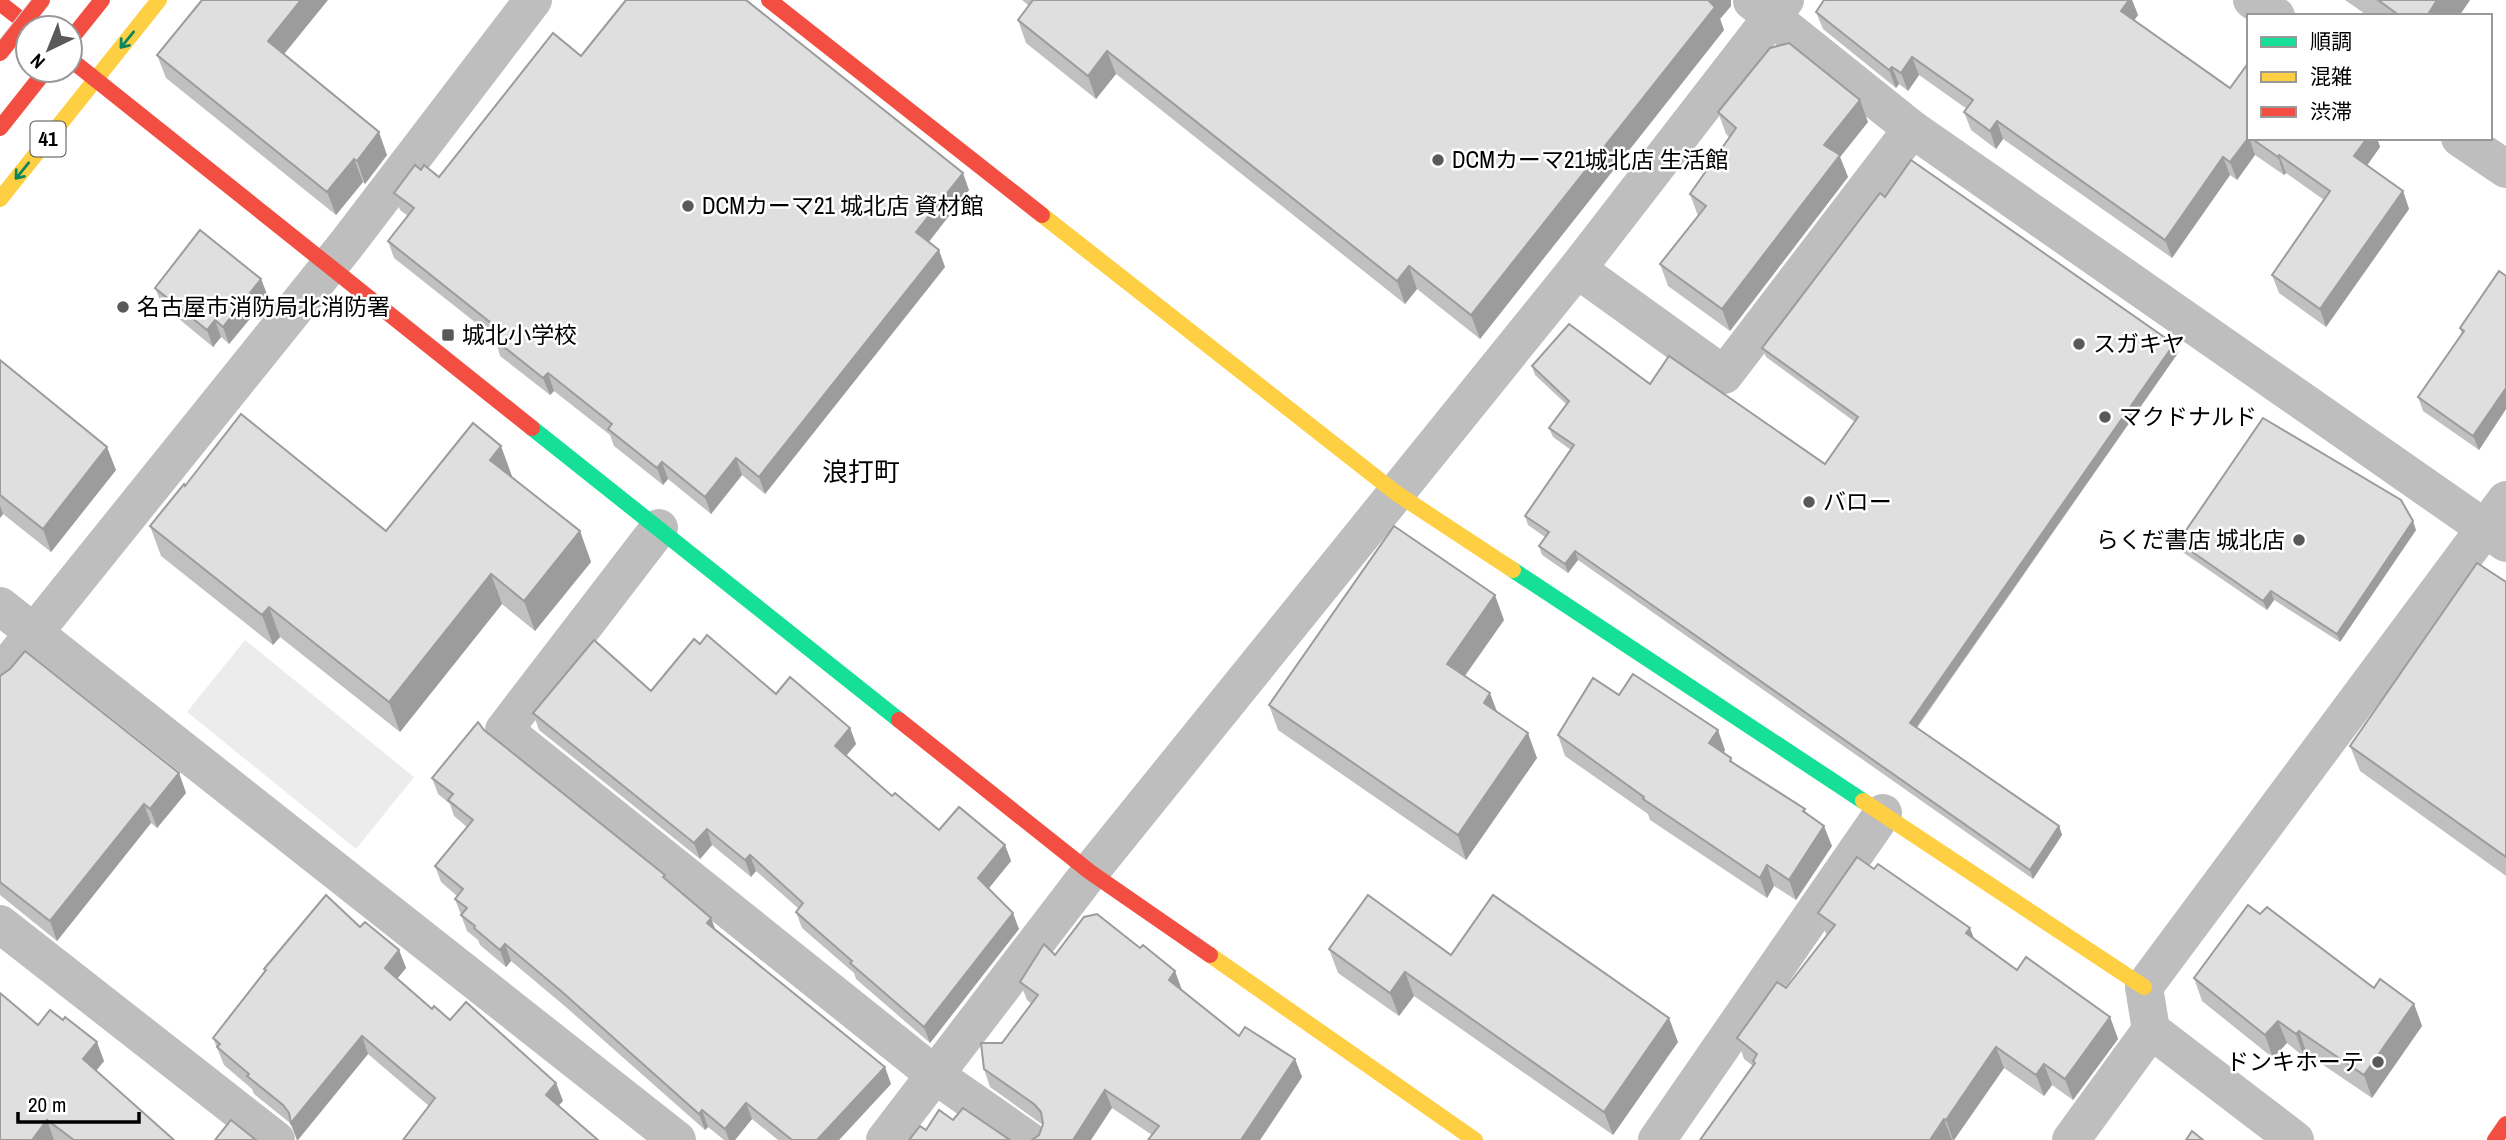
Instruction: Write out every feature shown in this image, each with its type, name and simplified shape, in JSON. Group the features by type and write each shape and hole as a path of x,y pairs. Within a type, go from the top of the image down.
{"main road":[{"path":"0,53 41,0"},
{"path":"84,22 102,0"},
{"name":"41","path":"0,199 159,0"},
{"path":"769,0 1396,494 2144,987"},
{"path":"0,2 15,14"},
{"path":"84,70 1090,872 1475,1140"},
{"path":"0,128 35,84"},
{"path":"2495,1140 2506,1124"}],"street":[{"path":"0,675 329,266 533,0"},
{"path":"2252,0 2273,14"},
{"path":"885,1140 1090,872 1577,269 1769,5 1912,129 2499,524 2144,987 2151,1030 2295,1140"},
{"path":"1577,269 1724,375 1912,129"},
{"path":"2463,140 2506,169"},
{"path":"659,528 504,730 935,1075 1028,1140"},
{"path":"0,606 677,1140"},
{"path":"1657,1140 1883,813"},
{"path":"0,924 276,1140"},
{"path":"2071,1140 2151,1030"}],"shaded area":[{"path":"245,640 414,777 356,849 187,712"}],"building":[{"path":"202,0 301,0 268,41 379,132 357,161 354,159 327,192 157,55"},
{"path":"626,0 746,0 963,173 916,232 939,250 759,477 736,458 705,497 662,462 657,468 608,429 612,424 548,373 543,378 494,339 501,331 388,241 414,208 394,193 415,165 421,170 424,165 439,177 553,33 581,56"},
{"name":"DCMカーマ21城北店 生活館","path":"1033,0 1708,0 1715,7 1471,315 1409,266 1397,281 1107,51 1088,76 1018,20"},
{"path":"1824,0 2129,0 2121,11 2230,88 2247,65 2247,140 2230,162 2223,157 2165,240 1997,121 1990,131 1964,112 1973,100 1912,57 1901,73 1892,67 1889,70 1816,12"},
{"path":"2378,0 2437,0 2428,14 2397,14"},
{"path":"1789,43 1860,100 1824,145 1840,155 1722,309 1660,264 1706,206 1690,194 1736,128 1718,112 1770,48"},
{"path":"2254,140 2366,140 2354,156 2403,191 2320,309 2272,275 2330,191 2279,155 2278,157"},
{"name":"バロー","path":"1911,160 2174,344 1910,723 2059,826 2030,870 1575,551 1565,564 1539,546 1549,532 1525,516 1574,445 1549,428 1569,401 1532,366 1569,324 1650,384 1669,356 1825,464 1858,417 1762,348 1880,193 1885,197"},
{"path":"200,230 261,279 223,327 215,320 207,330 155,288"},
{"path":"2499,271 2506,276 2506,388 2473,436 2418,397 2464,331 2460,328"},
{"path":"0,360 107,447 43,529 0,495"},
{"path":"241,414 386,531 473,423 501,446 490,460 580,531 524,601 491,574 389,702 269,607 262,615 150,526"},
{"name":"らくだ書店 城北店","path":"2263,418 2401,500 2413,521 2337,634 2271,591 2263,601 2178,542"},
{"path":"1394,526 1495,595 1447,664 1490,693 1484,703 1528,733 1458,835 1269,705"},
{"path":"2477,563 2506,582 2506,857 2350,746"},
{"path":"707,635 776,694 790,677 850,728 835,746 892,796 895,793 939,830 959,807 1005,845 978,878 1013,913 924,1027 796,912 803,903 750,855 745,860 707,829 694,843 533,713 594,640 651,691 694,639 700,644"},
{"path":"25,651 179,773 150,809 144,804 50,921 0,882 0,676 10,669"},
{"path":"1633,674 1718,730 1709,743 1731,758 1730,761 1805,809 1803,811 1824,826 1789,880 1767,865 1760,878 1643,799 1644,797 1558,735 1593,678 1619,695"},
{"path":"478,722 484,730 665,875 663,877 711,918 707,923 885,1067 817,1140 792,1140 746,1103 725,1129 702,1110 699,1114 505,944 500,950 461,915 467,908 455,899 463,889 435,866 473,820 448,800 453,794 432,778"},
{"path":"1857,857 1874,869 1878,864 1970,928 1966,933 2017,970 2026,957 2110,1017 2065,1079 2044,1064 2036,1075 1996,1047 1930,1140 1700,1140 1755,1063 1753,1061 1757,1054 1737,1038 1777,982 1786,988 1835,925 1818,913"},
{"path":"326,895 360,927 365,922 399,950 385,968 432,1009 434,1006 450,1020 466,1002 556,1083 546,1095 598,1140 403,1140 435,1098 362,1036 291,1123 289,1113 283,1105 247,1076 249,1074 217,1047 220,1044 213,1038 266,970 264,969"},
{"path":"1368,895 1451,955 1493,895 1669,1018 1604,1112 1405,972 1390,993 1329,949"},
{"path":"2248,905 2260,914 2267,907 2374,988 2380,979 2414,1004 2364,1075 2299,1031 2296,1034 2278,1021 2265,1035 2194,978"},
{"path":"1097,914 1140,948 1143,945 1175,971 1169,980 1239,1036 1245,1027 1295,1059 1241,1140 1148,1140 1159,1126 1105,1090 1073,1140 1032,1140 1039,1135 1043,1124 1041,1112 1034,1104 984,1069 981,1043 1002,1043 1038,995 1020,982 1044,944 1055,955 1084,917"},
{"path":"0,993 38,1025 50,1010 63,1020 65,1017 97,1042 83,1059 174,1140 74,1140 47,1120 32,1140 0,1140"},
{"path":"963,1108 1010,1140 909,1140 920,1126 926,1130 939,1110 953,1120"},
{"path":"231,1120 256,1140 215,1140"},
{"path":"2192,1131 2203,1140 2186,1140"}],"traffic: fast":[{"path":"532,428 899,720"},
{"path":"1513,570 1863,801"}],"traffic: slow":[{"path":"0,199 159,0"},
{"path":"1042,215 1396,493 1513,570"},
{"path":"1863,801 2144,987"},
{"path":"1210,955 1475,1140"}],"traffic: jam":[{"path":"0,53 42,0"},
{"path":"84,22 102,0"},
{"path":"769,0 1042,215"},
{"path":"0,3 14,14"},
{"path":"84,70 532,428"},
{"path":"0,128 35,84"},
{"path":"899,720 1090,872 1210,955"},
{"path":"2495,1140 2506,1124"}],"place":[{"name":"DCMカーマ21城北店 生活館","path":"1438,160"},
{"name":"DCMカーマ21 城北店 資材館","path":"688,206"},
{"name":"名古屋市消防局北消防署","path":"123,307"},
{"name":"城北小学校","path":"448,335"},
{"name":"スガキヤ","path":"2079,344"},
{"name":"マクドナルド","path":"2105,417"},
{"name":"バロー","path":"1809,502"},
{"name":"らくだ書店 城北店","path":"2299,540"},
{"name":"ドンキホーテ","path":"2378,1062"}],"district":[{"name":"浪打町","path":"861,472"}]}
